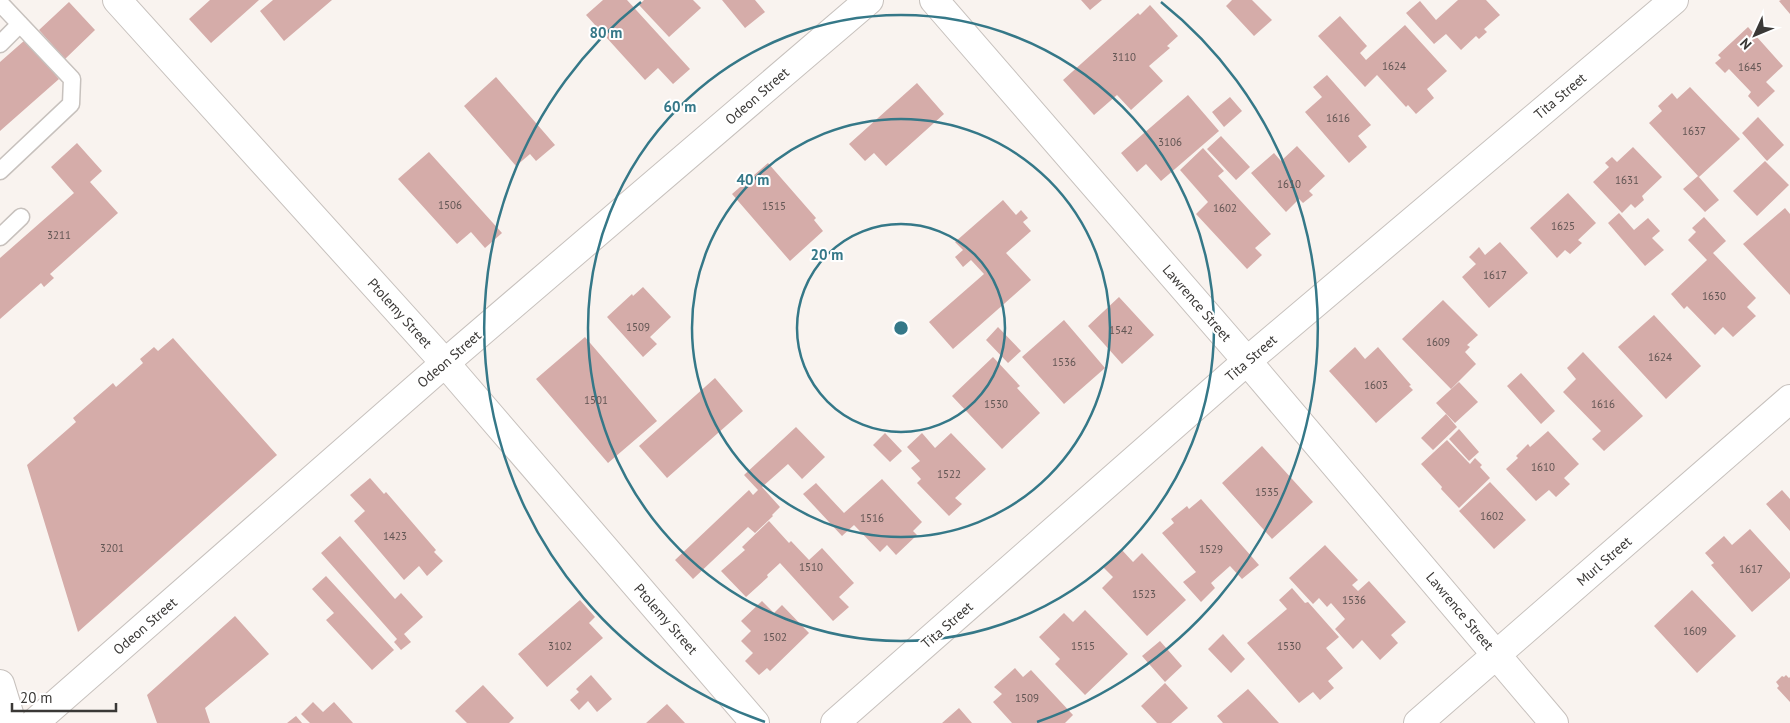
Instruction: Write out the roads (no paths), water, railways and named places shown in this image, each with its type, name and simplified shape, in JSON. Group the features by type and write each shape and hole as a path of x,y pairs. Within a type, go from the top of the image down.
{"street":[{"name":"Ptolemy Street","path":"118,0 445,363 755,723"},
{"name":"Odeon Street","path":"34,723 445,363 869,0"},
{"name":"Lawrence Street","path":"934,0 1247,361 1554,723"},
{"name":"Tita Street","path":"836,723 1247,361 1674,0"},
{"name":"Murl Street","path":"1418,723 1790,400"},
{"path":"0,684 12,723"}],"lane":[{"path":"0,3 72,79 71,104 0,171"},
{"path":"0,44 20,24"},
{"path":"0,237 21,217"}]}
